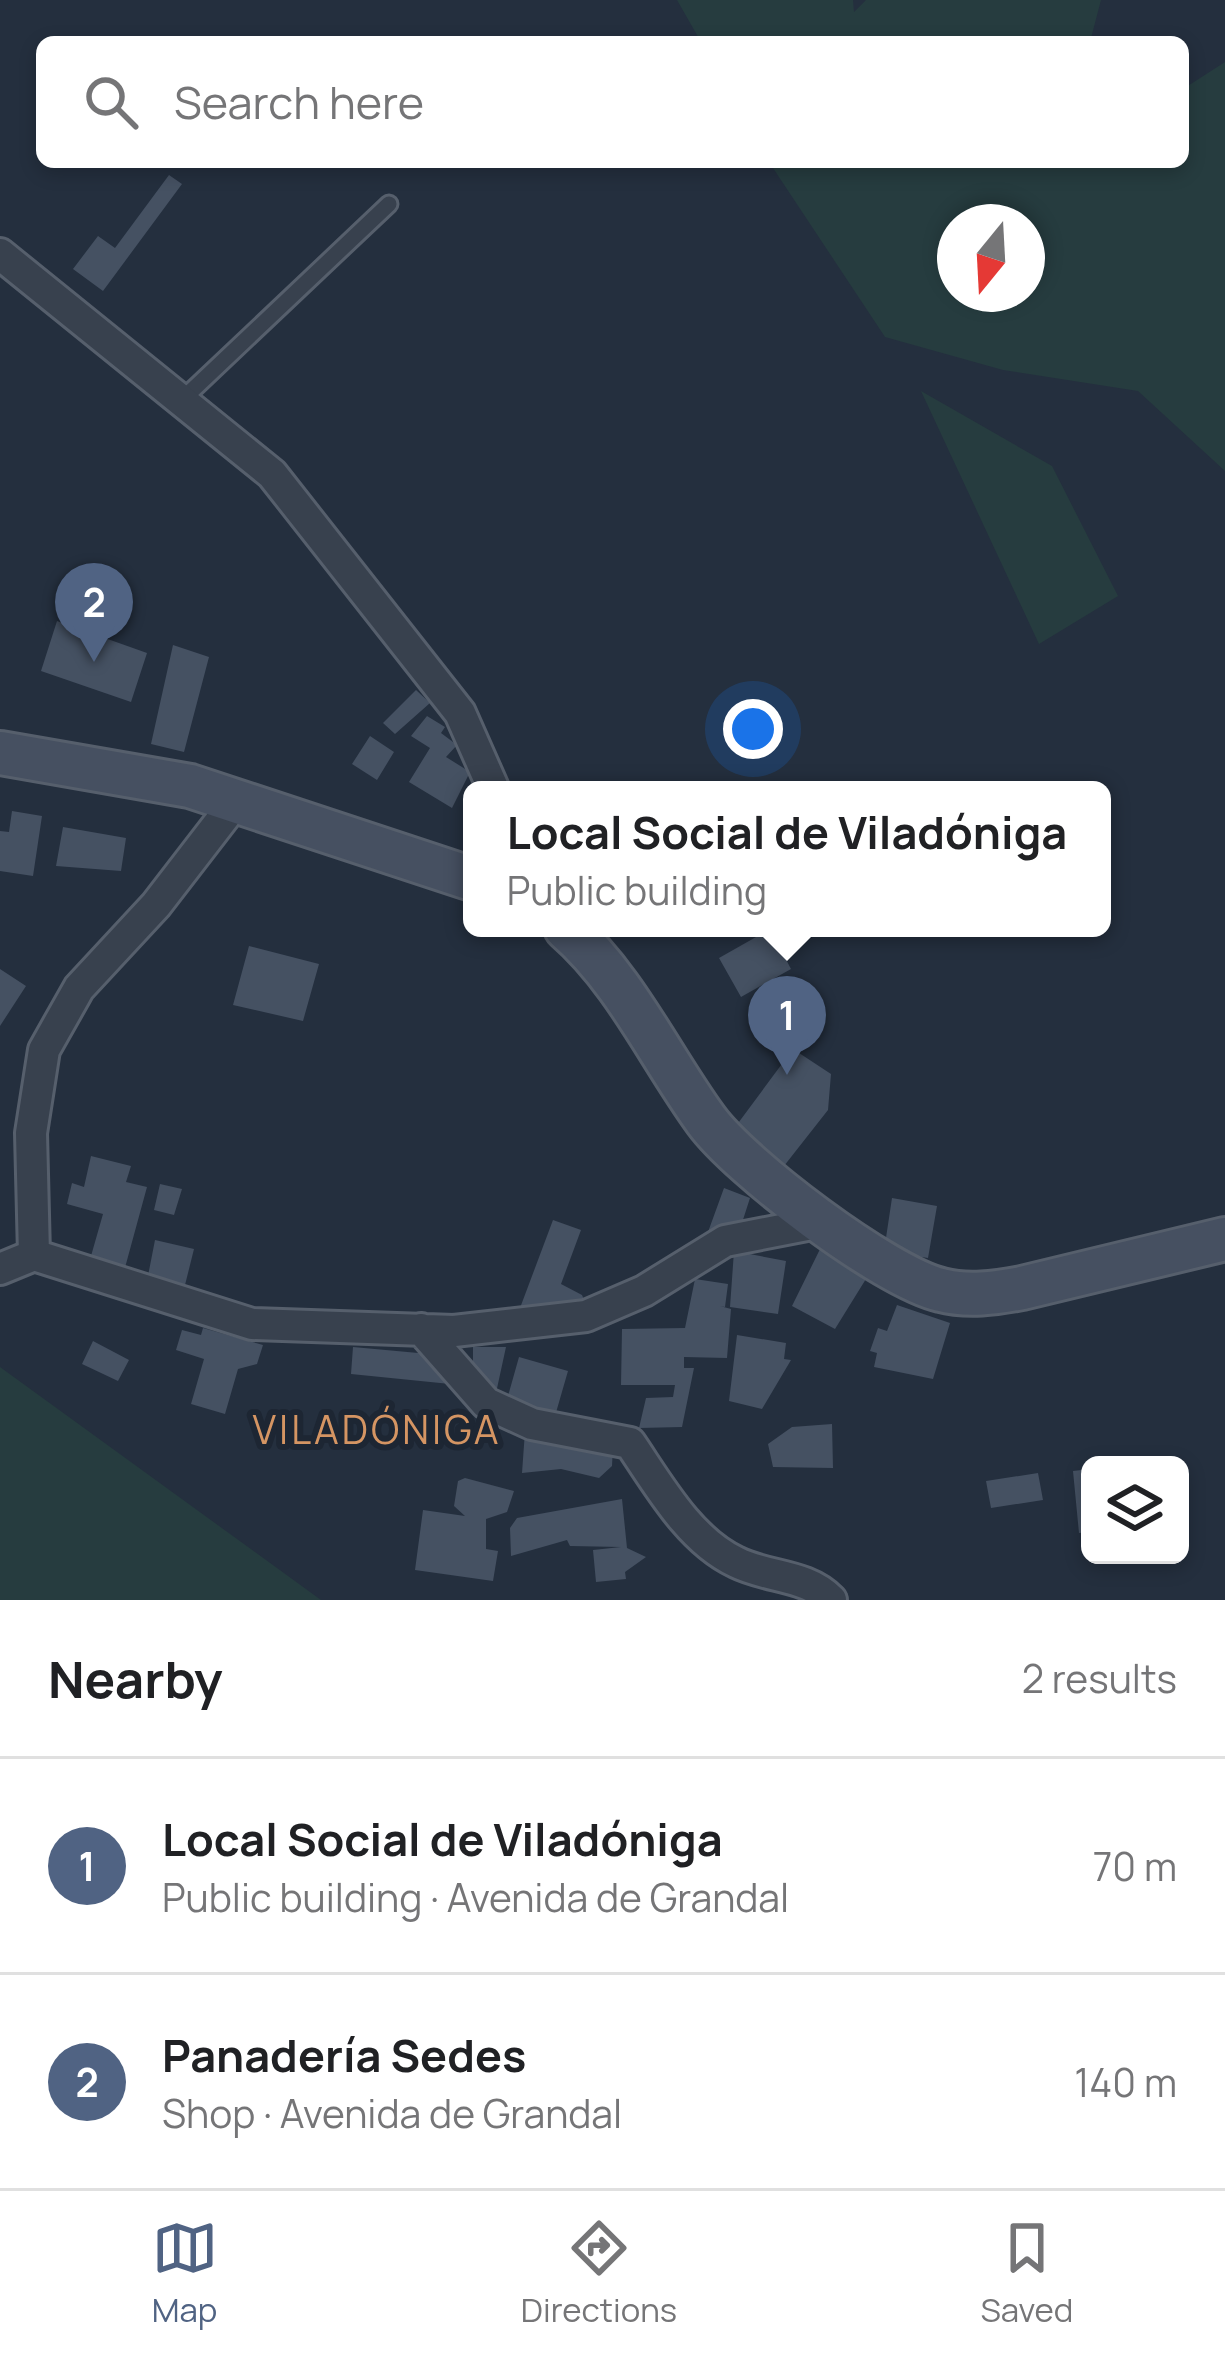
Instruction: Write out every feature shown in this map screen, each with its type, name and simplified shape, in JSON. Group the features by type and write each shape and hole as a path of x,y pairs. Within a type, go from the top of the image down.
{"street":[{"path":"0,254 184,398 272,474 460,713 490,781"},
{"path":"0,753 131,774 237,800 463,876"},
{"path":"34,1256 31,1133 44,1050 79,988 156,905 237,800"},
{"path":"574,937 607,972 734,1154 822,1222 935,1289 962,1294 1022,1288 1225,1239"},
{"path":"0,1269 34,1256 252,1324 421,1329 586,1316 644,1291 725,1241 822,1222"},
{"path":"421,1329 486,1403 532,1424 630,1443 704,1541 735,1562 816,1586 831,1600"}],"lane":[{"path":"184,398 389,204"}],"green space":[{"path":"677,0 853,0 854,12 866,0 1101,0 1092,36 698,36"},
{"path":"1225,62 1225,471 1138,391 1003,370 885,337 773,168 1189,168 1189,85"},
{"path":"921,391 1052,466 1118,596 1039,644"},
{"path":"0,1367 321,1600 0,1600"}],"building":[{"path":"169,175 182,184 103,291 73,269 98,236 115,248"},
{"path":"57,621 147,653 131,702 41,671"},
{"path":"173,645 209,657 184,752 151,744"},
{"path":"416,690 430,703 395,734 383,723"},
{"path":"427,716 445,727 441,733 457,745 446,757 470,772 452,808 409,782 430,748 411,736"},
{"path":"370,736 394,752 377,780 352,764"},
{"path":"12,811 42,816 33,876 0,871 0,831 9,832"},
{"path":"63,827 126,838 121,871 56,866"},
{"path":"756,937 774,937 791,969 741,997 719,958"},
{"path":"249,946 319,964 303,1021 233,1005"},
{"path":"0,969 26,986 0,1026"},
{"path":"793,1049 831,1074 828,1110 784,1166 730,1134"},
{"path":"91,1156 131,1166 126,1182 147,1187 123,1275 89,1263 103,1214 67,1204 72,1183 84,1187"},
{"path":"160,1184 182,1189 174,1215 154,1210"},
{"path":"724,1188 750,1198 741,1226 704,1243"},
{"path":"892,1198 937,1206 928,1258 884,1251"},
{"path":"553,1220 581,1230 561,1284 582,1295 588,1309 517,1316"},
{"path":"825,1239 874,1266 835,1329 792,1306"},
{"path":"155,1240 194,1249 184,1289 147,1281"},
{"path":"734,1251 786,1261 778,1314 730,1307"},
{"path":"695,1279 728,1284 725,1307 720,1306 731,1309 727,1358 684,1357 684,1368 694,1368 682,1427 639,1428 646,1398 673,1397 675,1385 621,1385 622,1329 685,1328"},
{"path":"897,1305 950,1323 933,1379 874,1367 877,1353 870,1351 878,1328 887,1331"},
{"path":"203,1328 263,1345 257,1364 238,1369 225,1414 191,1404 204,1359 176,1350 182,1330 201,1335"},
{"path":"737,1335 786,1343 784,1359 791,1360 762,1409 729,1401"},
{"path":"93,1341 129,1360 118,1381 82,1364"},
{"path":"353,1347 440,1355 460,1385 351,1374"},
{"path":"473,1347 506,1347 496,1393 473,1373"},
{"path":"519,1357 568,1371 555,1416 506,1403"},
{"path":"832,1424 833,1468 773,1467 768,1444 792,1427"},
{"path":"525,1431 540,1432 540,1443 569,1439 568,1448 613,1446 612,1466 599,1478 561,1469 522,1473"},
{"path":"1081,1470 1081,1533 1079,1533 1073,1471"},
{"path":"1038,1473 1043,1500 991,1508 986,1481"},
{"path":"465,1478 514,1491 507,1512 486,1519 486,1549 498,1551 493,1581 415,1570 423,1510 465,1516 454,1506 458,1481"},
{"path":"622,1499 627,1548 646,1557 625,1572 626,1579 596,1582 593,1550 621,1547 570,1546 567,1540 511,1556 510,1528 517,1518"}],"place":[{"name":"Panadería Sedes","path":"94,662"},
{"name":"Local Social de Viladóniga","path":"787,1075"}],"district":[{"name":"VILADÓNIGA","path":"377,1429"}]}
